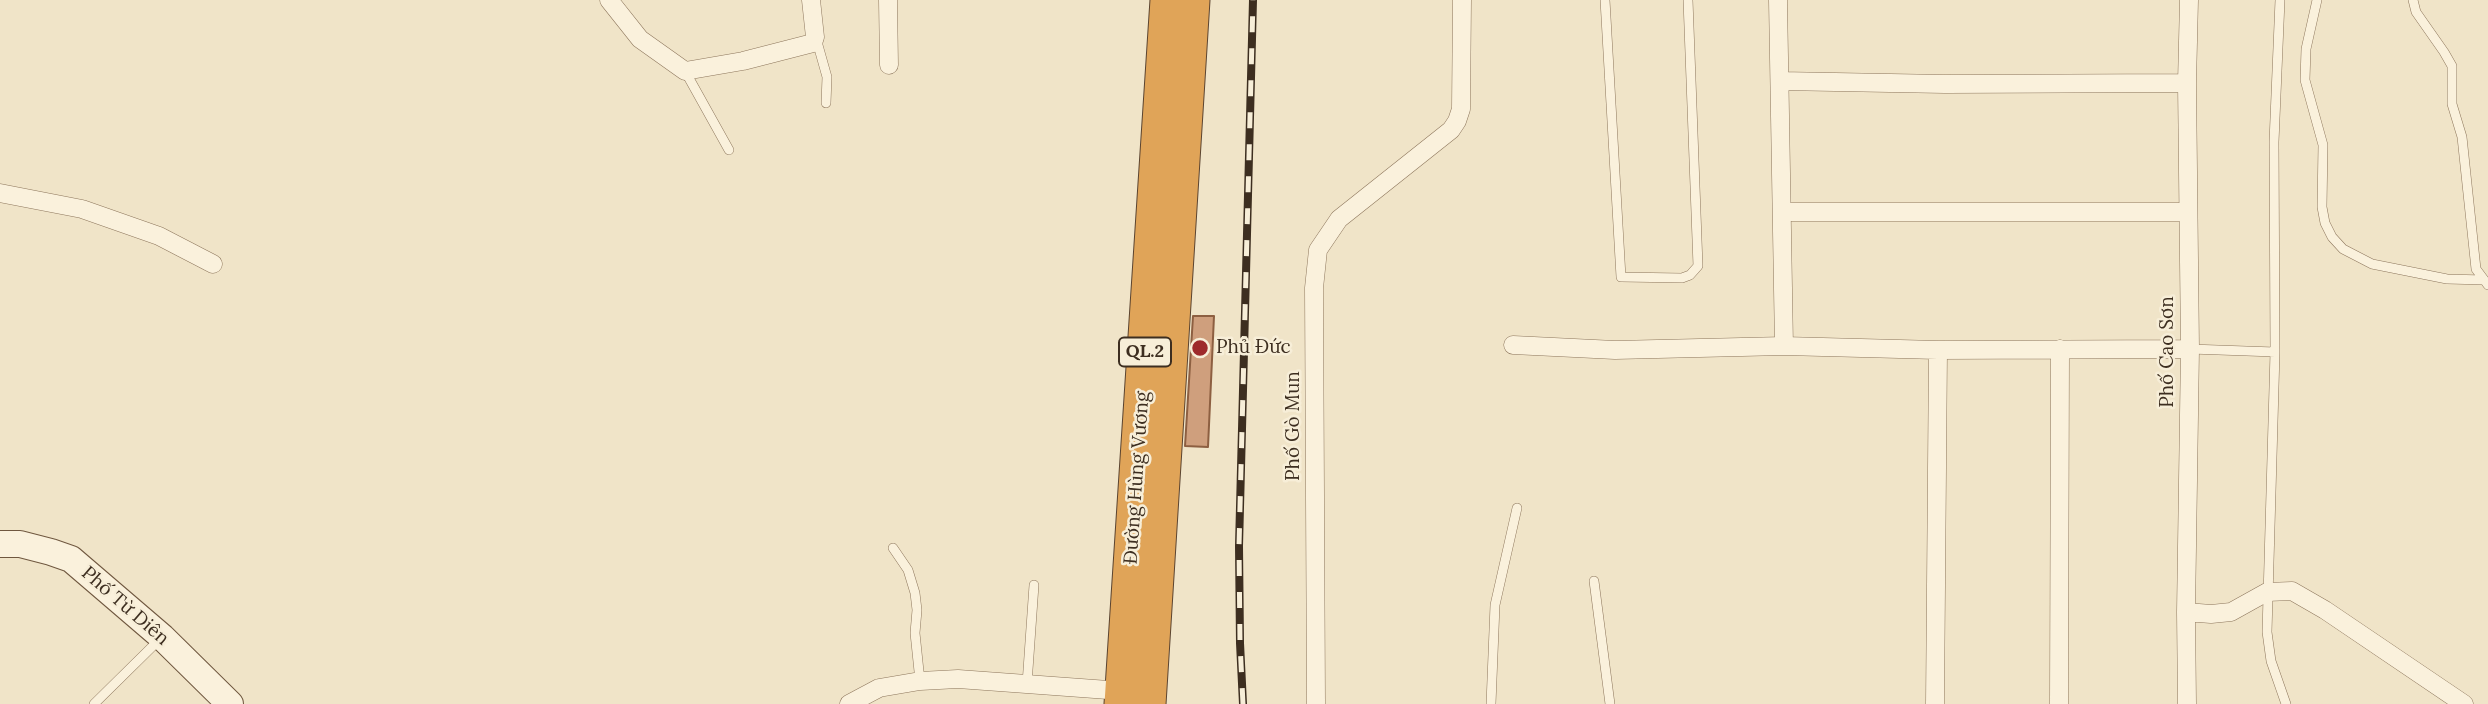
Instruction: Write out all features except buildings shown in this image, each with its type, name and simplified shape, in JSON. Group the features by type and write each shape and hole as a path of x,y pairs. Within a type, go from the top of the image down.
{"highway":[{"name":"Đường Hùng Vương","path":"1130,700 1167,0"},
{"name":"Đường Hùng Vương","path":"1130,700 1193,0"}],"street":[{"path":"608,0 640,39 685,71 743,61 788,48 806,47 813,43 815,37 811,0"},
{"path":"888,0 889,65"},
{"name":"Phố Gò Mun","path":"1316,704 1314,288 1318,250 1339,219 1451,130 1457,121 1461,109 1462,0"},
{"path":"1778,0 1784,346"},
{"name":"Phố Cao Sơn","path":"2187,704 2189,0"},
{"path":"1780,81 1945,84 2187,83"},
{"path":"0,193 82,209 159,236 213,264"},
{"path":"1783,212 2188,212"},
{"path":"1513,345 1615,350 1784,346 1938,350 2190,349"},
{"path":"2059,704 2060,349"},
{"path":"1936,704 1938,350"},
{"name":"Phố Từ Diên","path":"0,544 20,544 71,559 162,637 230,704"},
{"path":"2186,612 2231,612 2267,592 2292,591 2325,610 2437,690 2464,704"},
{"path":"849,704 879,688 920,681 958,680 1027,684 1130,700"}],"lane":[{"path":"1605,0 1621,277 1682,278 1698,267 1688,0"},
{"path":"2280,0 2274,142 2275,352 2267,632 2271,661 2286,704"},
{"path":"2317,0 2306,49 2305,80 2323,145 2322,207 2325,223 2332,237 2343,249 2372,264 2447,279 2486,283"},
{"path":"2413,0 2416,12 2452,66 2452,104 2462,137 2476,269 2486,283"},
{"path":"815,37 827,77 826,103"},
{"path":"685,71 729,150"},
{"path":"2190,349 2275,352"},
{"path":"1491,704 1495,605 1517,508"},
{"path":"893,548 908,570 915,593 915,633 920,681"},
{"path":"1594,581 1610,704"},
{"path":"1027,684 1034,585"},
{"path":"94,704 162,637"}],"railway":[{"path":"1243,704 1239,546 1253,0"}],"place":[{"name":"Phủ Đức","path":"1200,348"}]}
